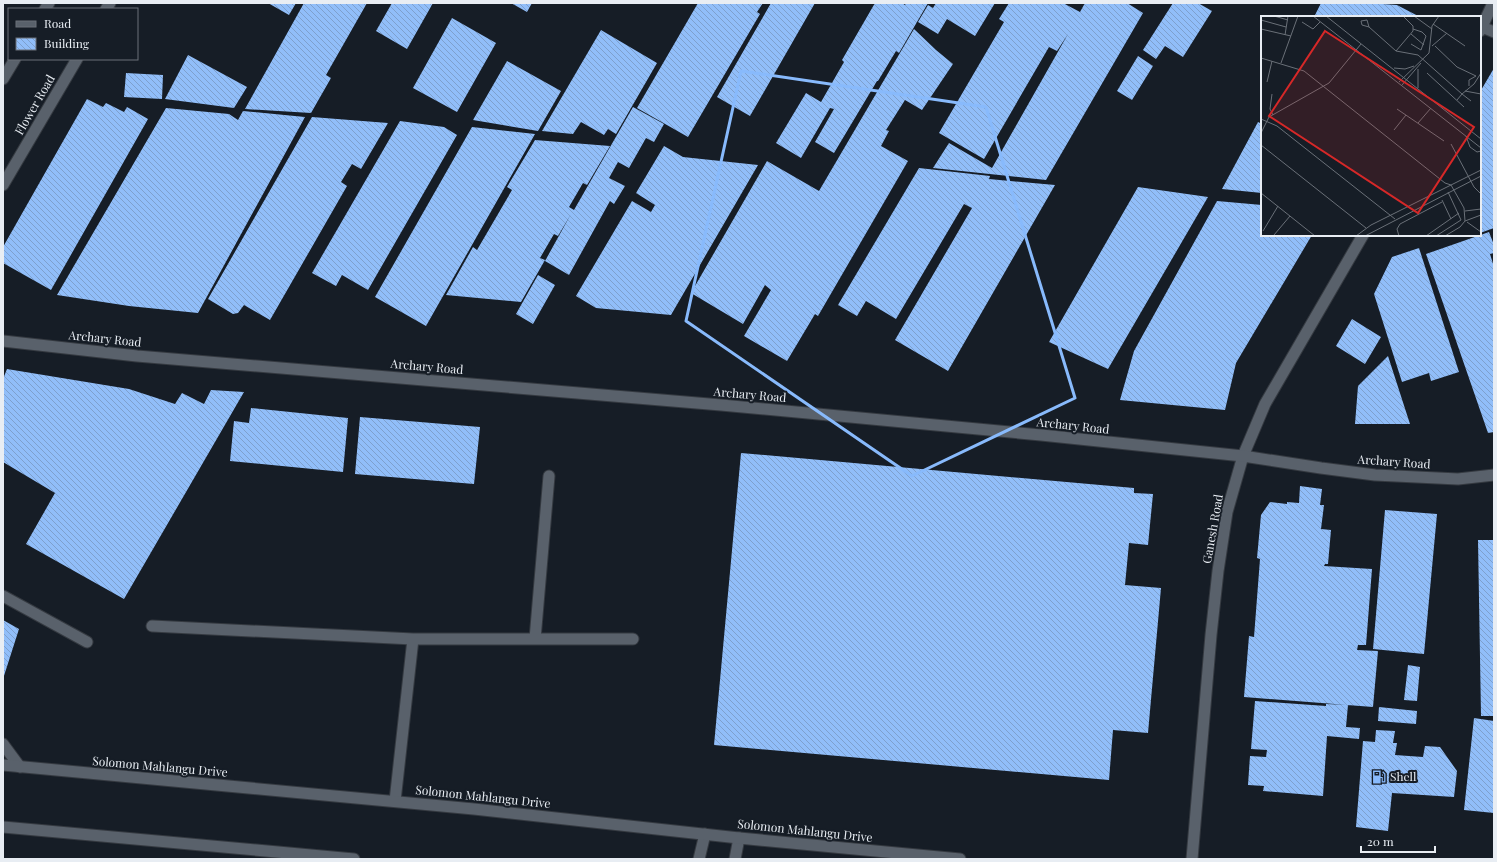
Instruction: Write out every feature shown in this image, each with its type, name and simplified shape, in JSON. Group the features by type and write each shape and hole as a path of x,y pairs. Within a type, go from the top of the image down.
{"street":[{"path":"1493,3 1481,29 1494,32"},
{"path":"3,79 14,60"},
{"name":"Flower Road","path":"3,185 76,60"},
{"name":"Ganesh Road","path":"1192,859 1210,643 1218,571 1227,512 1243,456 1266,404 1362,236"},
{"name":"Archary Road","path":"3,341 137,356 736,407 1041,435 1243,456 1375,475 1458,479 1494,476"},
{"path":"535,639 549,476"},
{"path":"3,596 87,642"},
{"path":"152,626 413,639 634,639"},
{"path":"395,802 413,639"},
{"path":"3,744 20,767"},
{"name":"Solomon Mahlangu Drive","path":"3,765 395,802 739,838 960,859"},
{"path":"3,826 354,859"},
{"path":"699,859 705,834"},
{"path":"735,859 739,838"}],"highlighted area":[{"path":"741,71 986,107 1075,398 912,476 686,321"}],"building":[{"path":"268,3 296,3 289,15"},
{"path":"304,3 367,3 326,75 331,78 311,113 245,109"},
{"path":"392,3 433,3 407,49 376,31"},
{"path":"511,3 532,3 527,12"},
{"path":"698,3 763,3 757,12 760,14 688,137 637,108"},
{"path":"771,3 815,3 750,116 717,97"},
{"path":"875,3 902,3 905,5 906,3 928,3 899,53 896,51 834,153 815,142 834,109 830,108 801,158 776,143 806,93 821,102 844,62 842,60"},
{"path":"936,3 995,3 975,36 947,19 938,34 918,22 928,5 933,8"},
{"path":"1009,3 1063,3 1080,12 1085,3 1127,3 1143,13 1046,180 933,168 949,143 992,168 1068,34 1057,51 1049,47 984,159 939,133 1004,22 999,19"},
{"path":"1173,3 1198,3 1212,11 1183,57 1165,46 1156,59 1143,50"},
{"path":"1321,3 1368,3 1397,5 1418,16 1314,16"},
{"path":"452,18 496,43 457,112 413,88"},
{"path":"914,29 953,64 922,110 905,100 886,130 889,131 881,146 908,161 818,316 815,314 787,361 744,336 771,290 765,285 743,324 691,293 767,161 819,191"},
{"path":"601,30 657,63 616,134 608,129 604,135 581,122 573,134 542,131"},
{"path":"188,55 247,87 234,108 165,99"},
{"path":"1138,56 1153,66 1132,100 1117,91"},
{"path":"507,61 561,91 538,131 473,120"},
{"path":"1494,68 1494,228 1481,233 1481,90"},
{"path":"126,73 163,75 162,99 124,97"},
{"path":"87,99 103,107 106,103 124,112 127,107 148,119 51,290 3,263 3,247"},
{"path":"633,107 664,124 654,142 646,138 629,168 618,162 609,178 625,186 614,204 610,201 569,275 545,261 571,214 558,236 554,234 540,258 545,260 521,302 446,295 473,247 477,250 512,190 507,187 535,140 610,146 587,185 583,183 569,207 574,210"},
{"path":"166,108 229,114 238,120 243,111 305,117 198,313 129,306 57,295"},
{"path":"312,117 388,123 361,169 352,164 341,182 347,186 270,320 244,305 238,313 233,314 208,299"},
{"path":"400,121 444,127 457,135 368,290 342,275 336,286 312,273"},
{"path":"1258,122 1261,124 1261,193 1222,189"},
{"path":"472,127 535,134 426,326 375,297"},
{"path":"664,146 683,157 758,165 671,315 596,308 576,296 632,201 651,212 655,205 636,193"},
{"path":"919,168 990,176 989,179 1055,185 948,371 895,340 972,208 964,204 896,319 866,301 857,316 838,305"},
{"path":"1138,187 1208,197 1108,369 1049,342"},
{"path":"1217,201 1261,205 1261,236 1311,236 1236,363 1225,410 1120,400 1134,351"},
{"path":"1489,232 1494,245 1494,253 1490,254 1494,267 1494,432 1488,433 1426,254"},
{"path":"1419,248 1459,372 1431,381 1429,373 1402,382 1374,294 1392,257"},
{"path":"538,275 555,285 533,324 516,314"},
{"path":"1352,319 1381,337 1365,364 1336,346"},
{"path":"1388,356 1410,424 1355,424 1358,386"},
{"path":"7,369 129,389 175,404 182,393 204,404 211,390 244,392 124,599 26,544 55,493 3,462 3,379"},
{"path":"251,408 348,418 343,472 230,461 234,421 249,423"},
{"path":"360,417 480,427 474,484 355,474"},
{"path":"741,453 1134,488 1134,493 1153,494 1148,545 1129,543 1125,585 1161,588 1148,733 1113,730 1109,780 714,745"},
{"path":"1300,486 1322,489 1320,505 1324,505 1321,529 1331,530 1328,564 1325,564 1324,566 1372,569 1366,645 1358,645 1357,650 1378,651 1373,707 1244,697 1249,636 1254,637 1260,559 1257,558 1261,515 1270,502 1287,504 1287,502 1299,503"},
{"path":"1385,510 1437,514 1424,654 1373,649"},
{"path":"1478,540 1494,540 1494,716 1481,716"},
{"path":"3,620 19,629 3,679"},
{"path":"1408,665 1420,667 1417,701 1404,700"},
{"path":"1255,701 1326,706 1326,704 1348,705 1346,727 1360,728 1359,739 1327,736 1323,796 1263,791 1264,786 1248,785 1250,756 1266,757 1267,750 1251,749"},
{"path":"1379,707 1417,711 1416,724 1378,721"},
{"path":"1474,718 1494,721 1494,813 1464,810"},
{"path":"1376,730 1395,731 1393,743 1397,743 1395,755 1423,757 1425,746 1440,747 1457,771 1454,797 1392,793 1388,831 1356,827 1363,741 1375,742"}],"place":[{"name":"Shell","path":"1379,777"}]}
